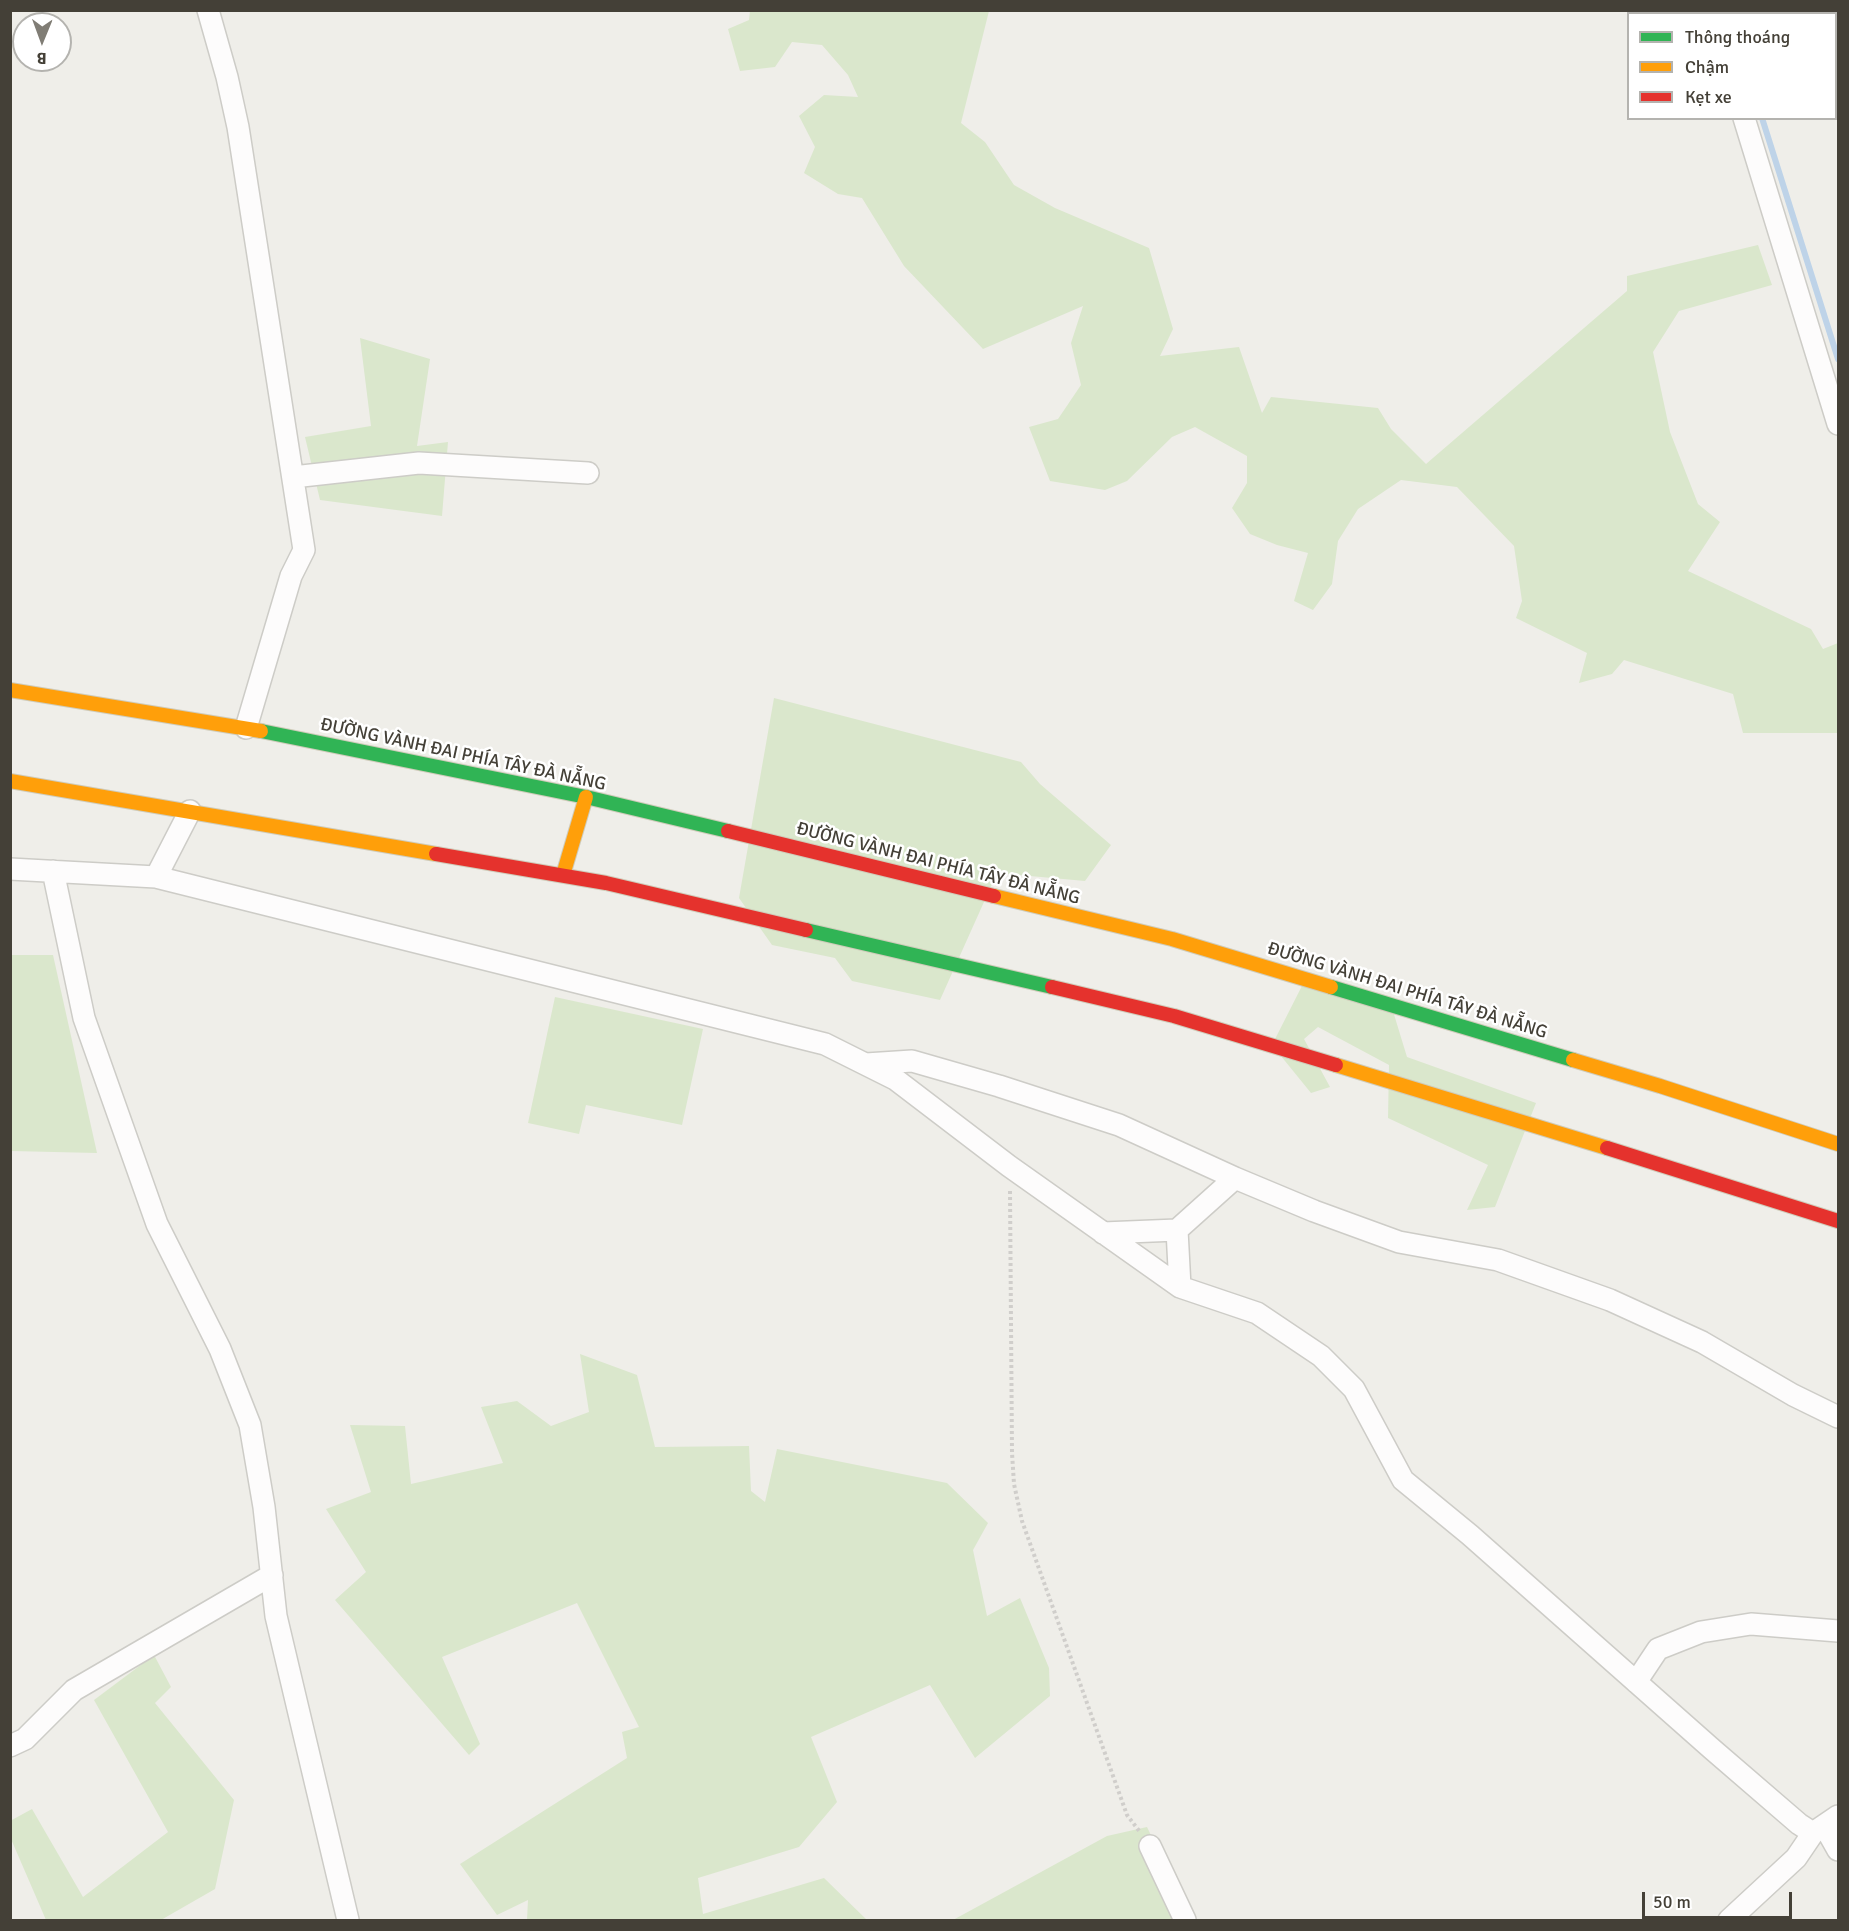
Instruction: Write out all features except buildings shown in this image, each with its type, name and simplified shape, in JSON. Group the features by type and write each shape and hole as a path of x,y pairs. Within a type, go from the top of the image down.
{"main road":[{"name":"ĐƯỜNG VÀNH ĐAI PHÍA TÂY ĐÀ NẴNG","path":"10,690 246,728 586,797 1172,939 1660,1086 1839,1144"},
{"path":"10,781 618,885 1173,1016 1628,1154 1839,1221"},
{"path":"563,875 586,797"}],"street":[{"path":"208,10 238,127 304,550 291,576 246,728"},
{"path":"1745,120 1839,424"},
{"path":"293,477 419,463 588,473"},
{"path":"156,877 190,811"},
{"path":"10,869 156,877 825,1044 895,1079 1009,1166 1180,1287 1257,1313 1321,1356 1354,1389 1403,1480 1470,1535 1799,1824 1825,1825"},
{"path":"53,871 84,1018 153,1213 220,1349 250,1425 264,1507 276,1616 348,1920"},
{"path":"865,1064 912,1061 999,1086 1119,1125 1314,1211 1400,1242 1497,1260 1610,1300 1702,1342 1793,1395 1839,1417"},
{"path":"1103,1233 1177,1230 1235,1178"},
{"path":"1177,1230 1180,1287"},
{"path":"10,1746 25,1739 74,1690 272,1575"},
{"path":"1636,1682 1658,1649 1701,1632 1751,1624 1839,1631"},
{"path":"1825,1825 1839,1850"},
{"path":"1730,1920 1796,1858 1825,1825"},
{"path":"1150,1846 1185,1920"}],"path":[{"path":"1009,1166 1014,1484 1022,1521 1127,1815 1150,1846"}],"green space":[{"path":"750,11 989,11 961,123 985,142 1014,185 1055,208 1149,248 1173,329 1160,356 1239,347 1262,413 1271,397 1378,408 1391,429 1426,464 1627,291 1627,276 1758,245 1772,285 1679,311 1653,352 1670,432 1698,504 1720,522 1688,571 1811,629 1823,649 1838,643 1838,733 1743,733 1733,694 1624,660 1612,674 1579,683 1587,653 1516,618 1522,601 1514,546 1457,487 1401,480 1358,509 1338,541 1332,584 1313,610 1294,601 1308,553 1277,545 1250,534 1232,508 1247,483 1247,456 1195,427 1172,437 1127,481 1105,490 1050,481 1029,427 1058,419 1081,385 1071,343 1083,306 983,349 904,266 862,198 838,194 804,173 815,147 799,116 824,95 858,97 848,75 822,45 792,42 775,67 740,71 728,29 749,20"},
{"path":"360,338 430,359 417,446 448,442 442,516 320,500 305,437 371,426"},
{"path":"774,698 1021,762 1040,784 1111,845 1085,881 997,873 940,1000 852,981 835,958 772,945 739,898"},
{"path":"11,955 53,955 97,1153 11,1151"},
{"path":"1307,976 1389,998 1407,1057 1536,1103 1495,1207 1467,1210 1488,1165 1388,1118 1389,1065 1318,1027 1304,1039 1330,1087 1311,1093 1272,1045"},
{"path":"555,997 703,1029 682,1125 586,1105 579,1134 528,1123"},
{"path":"580,1354 637,1375 655,1447 749,1446 751,1491 765,1502 777,1449 947,1483 988,1523 973,1550 987,1616 1020,1598 1049,1668 1050,1696 975,1758 930,1685 811,1737 837,1802 799,1847 698,1878 703,1914 824,1878 867,1920 527,1920 528,1900 497,1915 460,1864 627,1758 622,1732 639,1727 577,1603 442,1657 480,1744 469,1755 335,1600 366,1572 326,1509 371,1492 350,1425 405,1426 411,1484 503,1463 481,1407 517,1401 551,1426 589,1412"},
{"path":"154,1655 171,1687 155,1703 234,1800 215,1889 161,1920 46,1920 11,1839 10,1821 32,1809 83,1897 168,1832 94,1700"},
{"path":"1147,1827 1192,1920 953,1920 1107,1836"}],"waterway":[{"path":"1763,120 1838,359"}],"traffic: fast":[{"path":"261,731 586,797 728,831"},
{"path":"806,930 1052,987"},
{"path":"1331,987 1573,1060"}],"traffic: slow":[{"path":"10,690 261,731"},
{"path":"10,781 436,854"},
{"path":"563,875 586,797"},
{"path":"994,896 1172,939 1331,987"},
{"path":"1573,1060 1838,1144"},
{"path":"1336,1065 1607,1148"}],"traffic: jam":[{"path":"728,831 994,896"},
{"path":"436,854 606,883 806,930"},
{"path":"1052,987 1174,1016 1336,1065"},
{"path":"1607,1148 1838,1221"}]}
